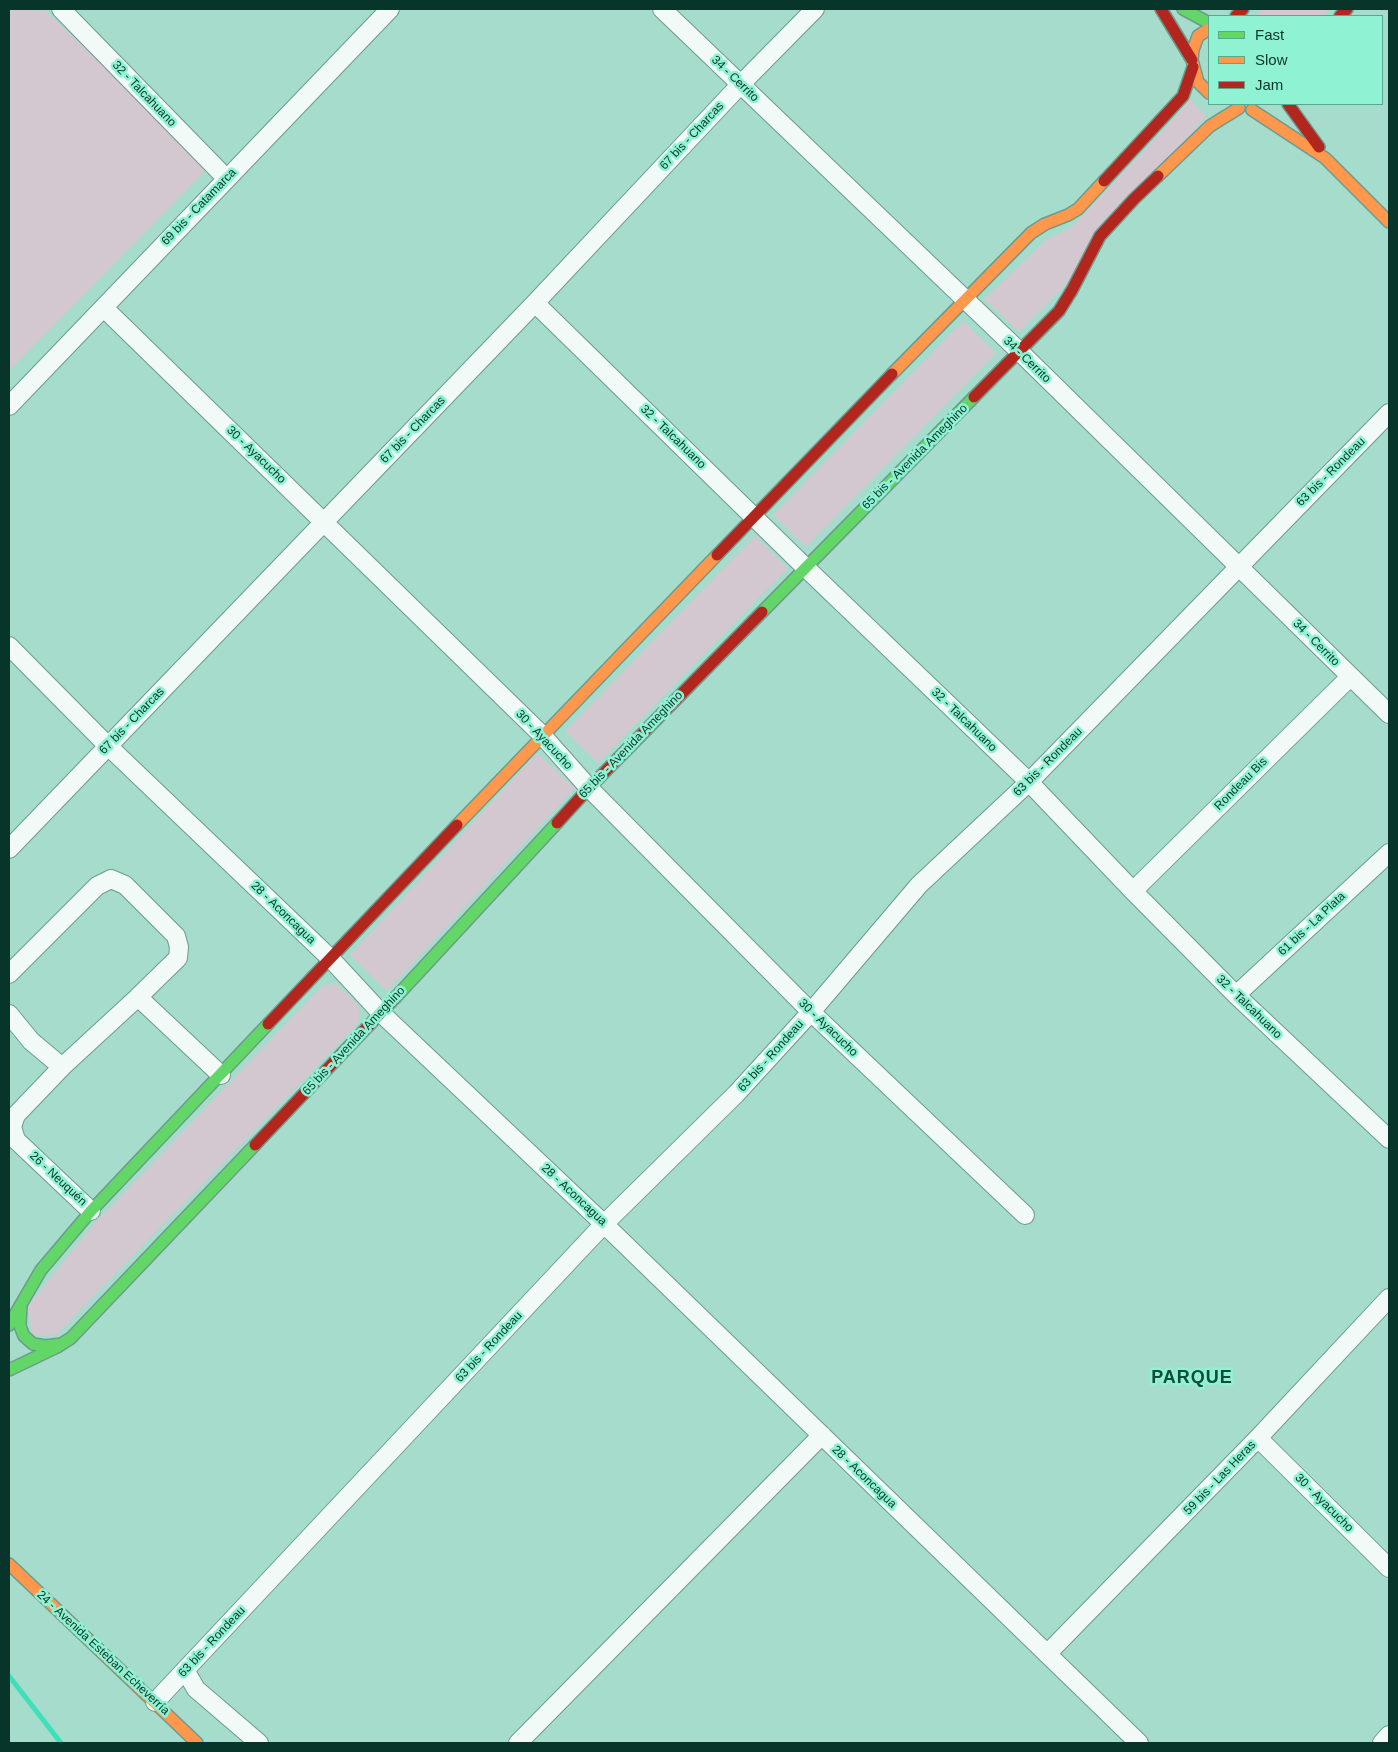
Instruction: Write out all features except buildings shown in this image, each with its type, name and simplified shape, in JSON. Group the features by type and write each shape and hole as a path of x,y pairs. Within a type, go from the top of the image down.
{"main road":[{"path":"1161,9 1193,64 1198,82 1208,92"},
{"path":"1184,9 1208,21"},
{"path":"9,1325 41,1270 91,1211 542,734 1031,233 1078,209 1183,96 1193,64 1193,50 1198,36 1208,30"},
{"path":"1228,105 1252,110 1325,158 1389,222"},
{"path":"1252,110 1264,105"},
{"path":"1289,105 1314,138 1325,158"},
{"name":"65 bis - Avenida Ameghino","path":"9,1370 71,1338 381,1013 589,788 1058,311 1072,290 1100,236 1134,199 1210,126 1239,108"},
{"path":"21,1305 20,1326 24,1336 33,1344 46,1346 62,1344"},
{"name":"24 - Avenida Esteban Echeverría","path":"9,1564 198,1743"}],"street":[{"name":"32 - Talcahuano","path":"61,9 226,179"},
{"name":"69 bis - Catamarca","path":"9,406 390,9"},
{"name":"34 - Cerrito","path":"662,9 1019,351 1389,714"},
{"name":"67 bis - Charcas","path":"9,849 535,303 740,85 815,9"},
{"name":"32 - Talcahuano","path":"535,303 806,568 1029,782 1236,995 1389,1139"},
{"name":"30 - Ayacucho","path":"104,308 542,734 589,788 811,1012 1025,1215"},
{"name":"63 bis - Rondeau","path":"155,1702 604,1224 736,1094 811,1012 919,885 1029,782 1389,413"},
{"name":"28 - Aconcagua","path":"9,646 108,746 331,959 381,1013 604,1224 1138,1743"},
{"name":"Rondeau Bis","path":"1133,891 1350,677"},
{"name":"61 bis - La Plata","path":"1236,995 1389,853"},
{"name":"26 - Neuquén","path":"9,974 97,886 111,879 125,885 176,936 179,947 178,958 138,998 62,1067 16,1115 12,1127 16,1140 91,1211"},
{"path":"138,998 221,1075"},
{"path":"9,1014 32,1041 62,1067"},
{"name":"59 bis - Las Heras","path":"1047,1654 1258,1438 1389,1298"},
{"path":"518,1743 822,1435"},
{"name":"30 - Ayacucho","path":"1258,1438 1389,1568"},
{"path":"185,1670 196,1688 259,1743"},
{"path":"1382,1743 1389,1736"}],"shaded area":[{"path":"9,9 44,9 209,167 9,371"},
{"path":"1261,9 1330,9 1324,15 1255,15"},
{"path":"1190,99 1206,116 1058,293 1019,332 984,299 1047,239 1071,228"},
{"path":"963,321 996,353 806,547 773,515"},
{"path":"755,536 788,568 598,763 565,731"},
{"path":"537,753 575,788 387,991 350,955"},
{"path":"336,984 358,1004 360,1016 356,1026 56,1335 33,1336 27,1307 93,1225 323,985"}],"waterway":[{"path":"9,1676 61,1743"}],"traffic: fast":[{"path":"1183,9 1208,22"},
{"path":"762,612 974,397"},
{"path":"395,998 557,823"},
{"path":"9,1325 41,1270 91,1211 268,1024"},
{"path":"9,1370 57,1347 71,1338 255,1145"},
{"path":"21,1305 20,1326 24,1336 33,1344 46,1346 61,1344"}],"traffic: slow":[{"path":"1208,30 1198,36 1192,60 1198,82 1208,92"},
{"path":"1158,176 1210,126 1239,108"},
{"path":"1252,110 1325,158 1389,222"},
{"path":"892,374 1031,233 1045,224 1078,209 1104,181"},
{"path":"457,825 717,555"},
{"path":"9,1564 197,1743"}],"traffic: jam":[{"path":"1161,9 1192,60"},
{"path":"1237,15 1243,9"},
{"path":"1341,15 1347,9"},
{"path":"1104,181 1183,96 1193,67"},
{"path":"1289,105 1319,147"},
{"path":"974,397 1059,311 1100,236 1158,176"},
{"path":"717,555 892,374"},
{"path":"557,823 762,612"},
{"path":"268,1024 457,825"},
{"path":"255,1145 395,998"}],"district":[{"name":"PARQUE","path":"1192,1378"}]}
